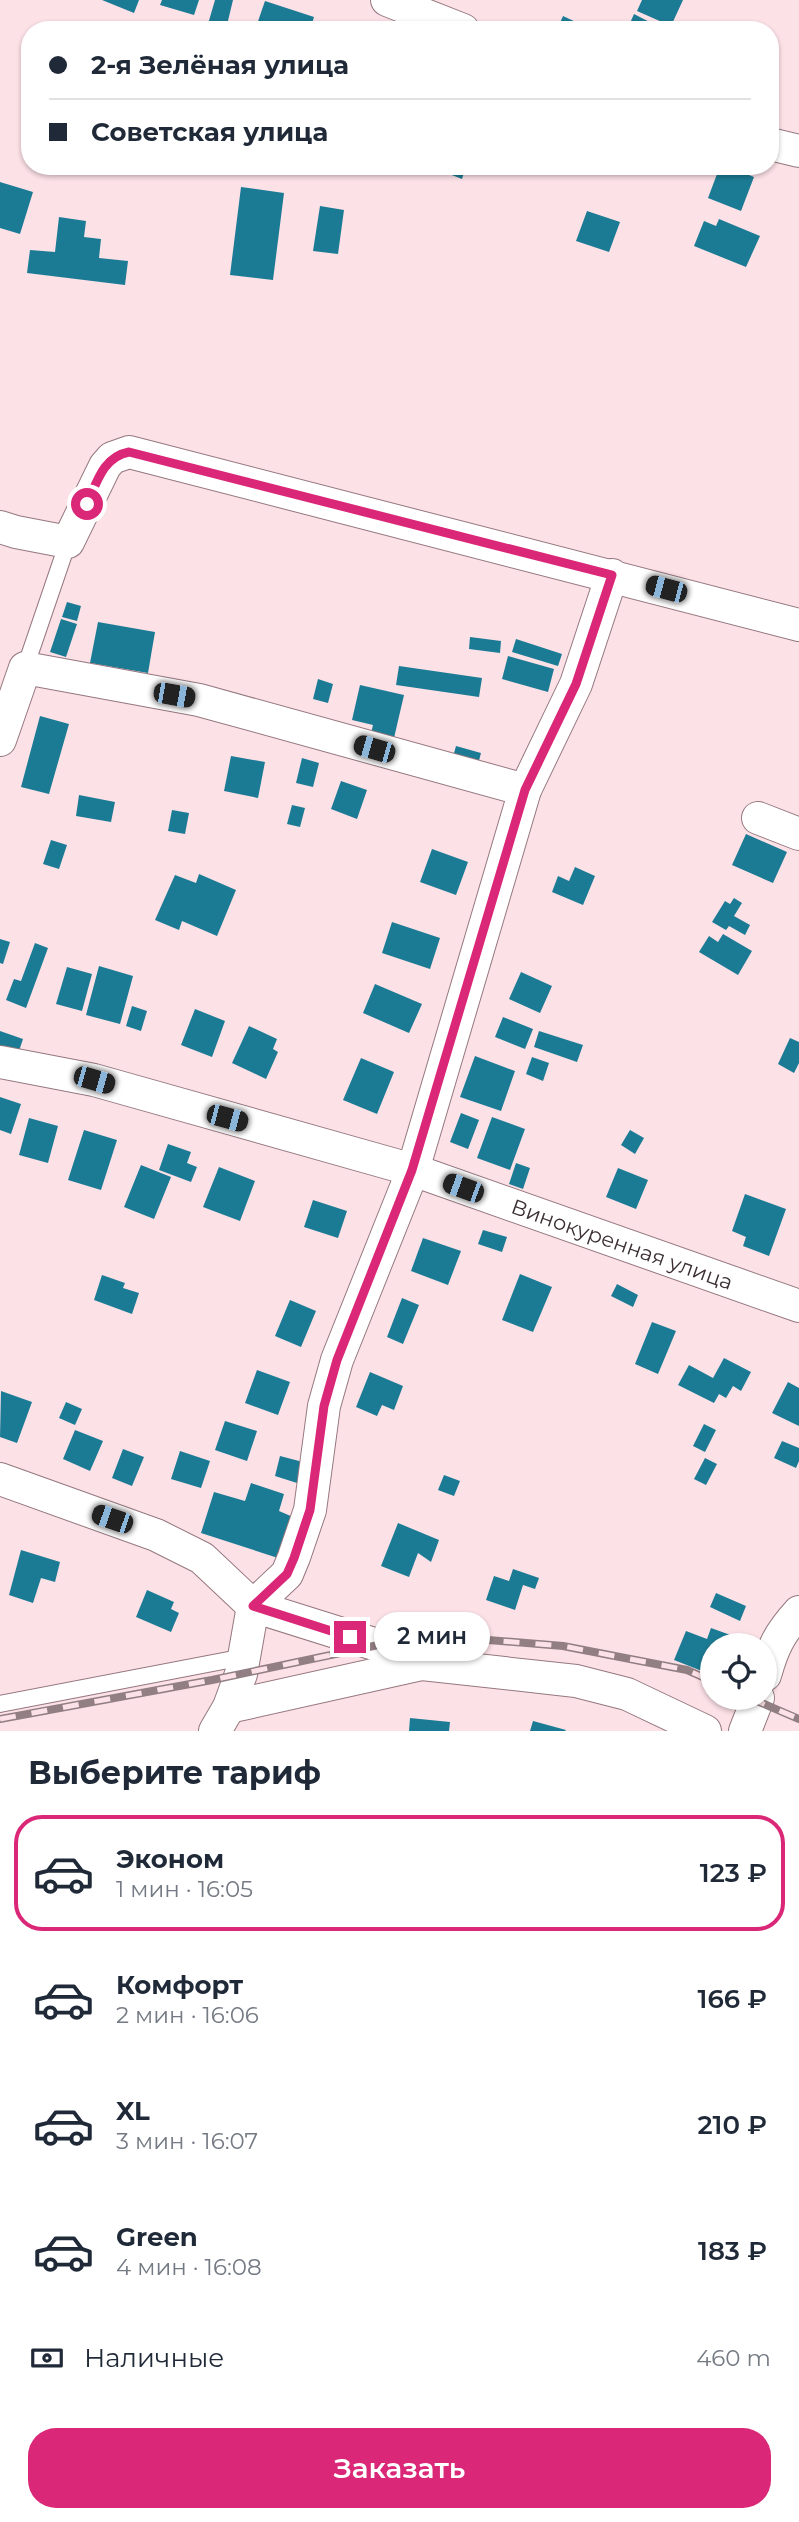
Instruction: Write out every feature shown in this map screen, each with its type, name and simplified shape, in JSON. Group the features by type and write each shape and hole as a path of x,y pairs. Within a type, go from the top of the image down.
{"street":[{"path":"387,0 440,21"},
{"path":"779,146 799,150"},
{"path":"0,527 68,542 105,466 112,458 129,452 799,625"},
{"path":"222,1719 241,1674 253,1606 287,1574 294,1558 310,1510 324,1406 337,1360 412,1170 525,790 576,684 612,575"},
{"path":"0,740 25,668 199,700 525,790"},
{"path":"758,818 799,834"},
{"name":"Винокуренная улица","path":"0,1062 94,1080 412,1170 799,1306"},
{"path":"0,1479 156,1535 202,1558 253,1606 374,1644 422,1664 576,1681 627,1694 705,1731"},
{"path":"777,1639 799,1612"},
{"path":"222,1719 422,1664"},
{"path":"746,1731 754,1710"}],"lane":[{"path":"25,668 68,542"},
{"path":"0,1704 244,1657"}],"building":[{"path":"102,0 139,0 134,13"},
{"path":"162,0 199,0 194,15 160,5"},
{"path":"215,0 233,0 228,21 209,21"},
{"path":"642,0 683,0 673,21 660,21 637,11"},
{"path":"265,1 314,17 313,21 258,21"},
{"path":"634,14 648,21 631,21"},
{"path":"563,16 574,21 561,21"},
{"path":"717,175 754,177 741,211 708,198"},
{"path":"0,182 33,192 20,234 0,228"},
{"path":"241,187 284,193 273,280 230,275"},
{"path":"320,206 344,210 338,254 313,251"},
{"path":"587,211 620,222 609,252 576,241"},
{"path":"59,217 86,221 84,237 101,239 99,258 128,261 125,285 27,273 30,250 55,252"},
{"path":"719,219 760,236 746,267 694,246 704,221 716,226"},
{"path":"67,602 81,606 77,621 62,617"},
{"path":"61,619 77,624 66,657 50,652"},
{"path":"98,622 155,632 148,673 90,663"},
{"path":"470,637 501,641 500,653 469,649"},
{"path":"516,639 562,654 558,666 512,652"},
{"path":"508,656 554,669 548,692 502,679"},
{"path":"399,666 482,678 479,697 396,685"},
{"path":"318,679 333,684 328,703 313,699"},
{"path":"360,685 404,695 394,738 371,733 373,725 352,720"},
{"path":"40,716 69,724 49,794 21,787"},
{"path":"456,746 481,753 476,772 451,764"},
{"path":"231,756 265,762 258,798 224,791"},
{"path":"302,758 319,763 313,787 296,783"},
{"path":"341,781 367,790 357,819 331,809"},
{"path":"79,795 115,802 111,822 76,816"},
{"path":"292,805 305,808 300,827 287,824"},
{"path":"172,810 189,813 185,834 168,831"},
{"path":"746,834 787,852 773,883 732,865"},
{"path":"51,840 67,845 59,869 43,864"},
{"path":"432,849 468,862 456,895 420,882"},
{"path":"575,867 595,876 583,905 552,892 558,876 569,881"},
{"path":"199,874 236,890 217,936 182,921 179,930 155,920 175,875 196,883"},
{"path":"734,898 742,903 734,916 750,925 745,935 729,926 726,930 712,922 725,901 730,904"},
{"path":"392,922 440,938 430,969 382,953"},
{"path":"723,934 752,951 738,975 699,952 709,936 718,942"},
{"path":"0,939 10,942 3,964 0,963"},
{"path":"35,943 48,948 26,1008 6,1000 14,979 21,981"},
{"path":"99,966 133,976 120,1024 86,1015"},
{"path":"67,967 92,974 82,1011 56,1004"},
{"path":"521,972 552,986 540,1013 509,999"},
{"path":"375,984 422,1004 409,1033 363,1013"},
{"path":"132,1006 147,1011 141,1031 126,1026"},
{"path":"195,1009 225,1021 212,1057 181,1045"},
{"path":"503,1017 533,1029 525,1049 495,1037"},
{"path":"249,1026 277,1039 273,1049 278,1052 266,1079 232,1063"},
{"path":"0,1031 23,1039 18,1054 0,1048"},
{"path":"539,1031 583,1045 577,1062 534,1047"},
{"path":"790,1038 799,1042 799,1063 794,1073 778,1064"},
{"path":"475,1056 515,1071 501,1111 460,1097"},
{"path":"532,1057 549,1063 543,1081 526,1074"},
{"path":"361,1058 394,1072 377,1114 343,1100"},
{"path":"0,1097 21,1104 11,1134 0,1130"},
{"path":"461,1113 479,1120 468,1149 450,1142"},
{"path":"492,1117 525,1129 510,1170 477,1158"},
{"path":"29,1118 58,1126 48,1163 19,1155"},
{"path":"84,1130 117,1140 101,1190 68,1180"},
{"path":"630,1130 644,1138 635,1154 621,1145"},
{"path":"168,1144 191,1152 187,1163 197,1167 191,1182 159,1170"},
{"path":"516,1163 530,1168 523,1189 509,1184"},
{"path":"141,1165 171,1177 154,1219 124,1207"},
{"path":"219,1167 255,1181 240,1221 203,1207"},
{"path":"618,1168 648,1180 636,1209 606,1197"},
{"path":"745,1194 786,1209 769,1256 743,1246 746,1237 732,1231"},
{"path":"313,1200 347,1211 338,1238 304,1227"},
{"path":"483,1230 507,1237 502,1252 478,1244"},
{"path":"423,1238 461,1251 448,1285 411,1271"},
{"path":"520,1274 552,1287 533,1332 502,1320"},
{"path":"102,1275 125,1283 123,1288 139,1293 132,1314 94,1300"},
{"path":"617,1284 638,1295 633,1307 611,1296"},
{"path":"402,1298 419,1305 403,1344 387,1337"},
{"path":"290,1300 316,1311 301,1347 275,1336"},
{"path":"652,1322 676,1331 658,1374 635,1364"},
{"path":"724,1358 751,1372 741,1391 733,1386 726,1398 719,1394 714,1403 678,1385 689,1365 713,1378"},
{"path":"257,1370 290,1382 278,1415 245,1403"},
{"path":"370,1372 403,1386 394,1410 382,1405 377,1416 356,1407"},
{"path":"788,1382 799,1388 799,1426 772,1413"},
{"path":"1,1391 32,1402 17,1443 0,1437"},
{"path":"66,1402 82,1409 75,1425 59,1418"},
{"path":"225,1421 257,1431 247,1461 215,1450"},
{"path":"704,1424 716,1430 705,1452 693,1446"},
{"path":"75,1430 103,1441 90,1471 63,1459"},
{"path":"782,1441 799,1448 796,1468 774,1458"},
{"path":"123,1449 144,1457 132,1486 112,1478"},
{"path":"180,1451 210,1461 201,1488 171,1479"},
{"path":"280,1456 303,1462 297,1483 275,1476"},
{"path":"705,1458 717,1464 706,1485 694,1479"},
{"path":"444,1475 460,1481 454,1496 438,1490"},
{"path":"251,1483 284,1494 279,1511 293,1517 278,1558 201,1533 214,1492 245,1501"},
{"path":"398,1523 439,1540 431,1562 418,1553 409,1577 381,1566"},
{"path":"21,1550 60,1562 55,1582 41,1578 33,1603 9,1595"},
{"path":"513,1569 539,1578 535,1589 523,1585 515,1610 486,1600 494,1576 509,1581"},
{"path":"147,1590 174,1602 171,1609 179,1613 171,1632 136,1617"},
{"path":"716,1593 746,1606 740,1621 710,1607"},
{"path":"711,1628 725,1633 709,1633"},
{"path":"686,1631 700,1636 700,1670 674,1660"},
{"path":"410,1718 450,1722 449,1731 409,1731"},
{"path":"533,1721 566,1730 530,1731"}],"railway":[{"path":"0,1719 212,1680 426,1635 563,1646 687,1670 700,1676"},
{"path":"777,1710 799,1719"}],"route":[{"path":"87,504 105,466 120,453 129,452 612,575 576,684 525,790 412,1170 337,1360 324,1406 310,1510 294,1558 287,1574 253,1606 350,1637"}]}
